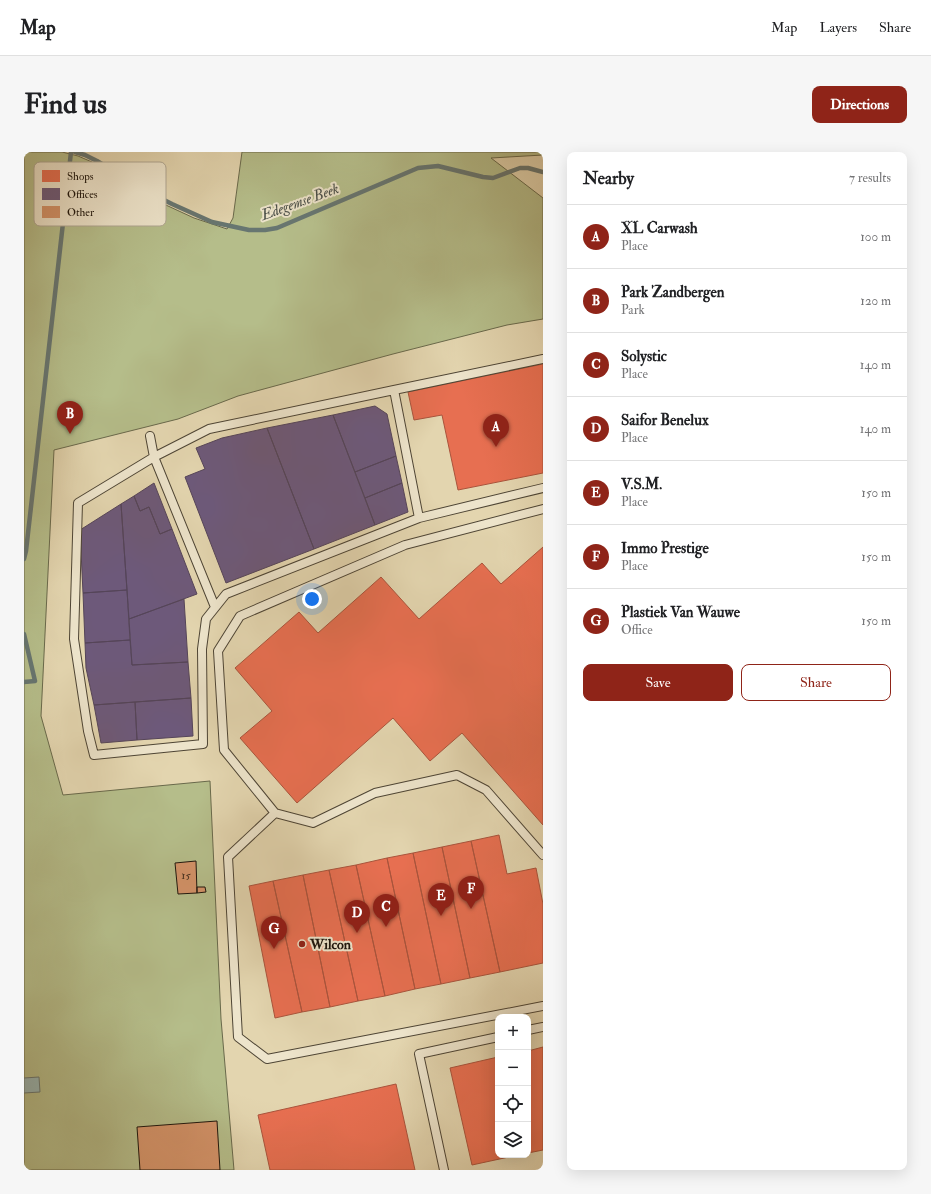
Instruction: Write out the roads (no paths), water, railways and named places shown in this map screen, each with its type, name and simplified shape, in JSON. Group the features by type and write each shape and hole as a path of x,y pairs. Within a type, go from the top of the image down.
{"lane":[{"path":"543,359 209,429 154,457 78,503 74,639 88,731 94,755 203,744 202,649 206,619 226,594 419,518 543,488"},
{"path":"394,390 419,518"},
{"path":"150,436 154,457 215,607"},
{"path":"543,509 405,545 240,616 218,651 224,750 275,814 313,823 375,793 457,775 486,790 543,855"},
{"path":"275,814 228,857 238,1037 267,1059 543,1006"},
{"path":"531,1029 543,1027"},
{"path":"444,1170 419,1054 495,1038"}],"water":[{"path":"39,1077 40,1092 24,1093 24,1078"}],"waterway":[{"path":"70,162 71,152"},
{"name":"Edegemse Beek","path":"75,152 99,162"},
{"name":"Edegemse Beek","path":"166,201 212,222 249,230 265,230 277,228 418,168 438,166 493,178 520,168 528,168 543,172"},
{"path":"24,559 63,226"},
{"path":"24,634 35,681 24,682"}],"place":[{"name":"Park Zandbergen","path":"70,434"},
{"name":"XL Carwash","path":"496,447"},
{"name":"Immo Prestige","path":"471,909"},
{"name":"V.S.M.","path":"441,916"},
{"name":"Solystic","path":"386,927"},
{"name":"Saifor Benelux","path":"357,933"},
{"name":"Wilcon","path":"302,944"},
{"name":"Plastiek Van Wauwe","path":"274,949"}]}
